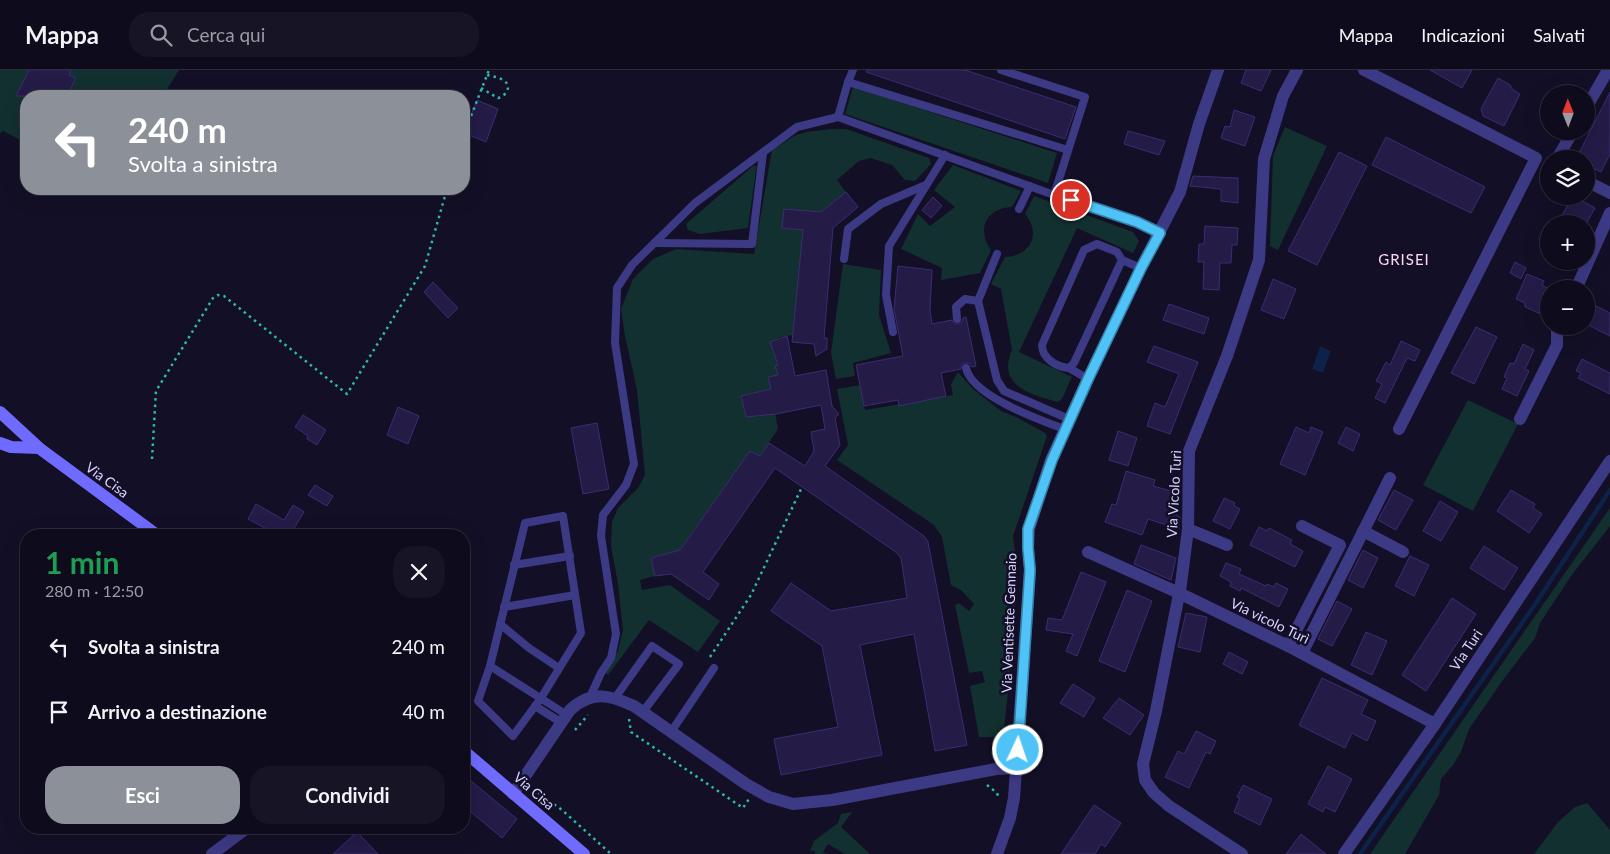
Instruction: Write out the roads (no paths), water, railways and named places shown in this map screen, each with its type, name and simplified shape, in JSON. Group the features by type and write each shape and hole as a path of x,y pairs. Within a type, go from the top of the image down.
{"street":[{"name":"Via Ventisette Gennaio","path":"997,854 1010,818 1017,768 1030,570 1028,529 1052,460 1067,424 1141,268 1180,192 1199,124 1218,70"},
{"name":"Via Vicolo Turì","path":"1242,854 1169,806 1154,793 1145,780 1143,764 1156,711 1179,593 1188,529 1189,451 1227,356 1259,260 1264,159 1283,96 1296,70"},
{"path":"1364,70 1540,158"},
{"path":"1595,92 1608,70"},
{"path":"1399,429 1540,163"},
{"path":"1595,186 1610,193"},
{"path":"1580,280 1610,213"},
{"path":"1520,418 1557,345 1557,335"},
{"name":"Via Cisa","path":"0,412 39,448 149,529"},
{"path":"4,447 39,448"},
{"name":"Via Turi","path":"1344,854 1435,724 1610,461"},
{"path":"1302,653 1390,478"},
{"path":"1288,646 1340,544 1302,526"},
{"path":"1188,529 1227,546"},
{"path":"1363,531 1403,552"},
{"name":"Via vicolo Turì","path":"1088,552 1179,593 1288,646 1435,724"},
{"path":"514,794 580,700 592,703 595,696 615,698 634,706 642,714 746,784 769,797 793,804 832,800 996,769 1017,768"},
{"name":"Via Cisa","path":"470,756 584,854"},
{"path":"212,854 239,834"}],"lane":[{"path":"838,117 853,70"},
{"path":"1001,70 1085,97 1054,195"},
{"path":"848,82 1068,150"},
{"path":"592,703 601,673 611,658 616,634 601,536 603,515 626,486 634,464 615,343 617,288 632,265 695,203 797,127 838,117 1054,195 1137,222 1160,233"},
{"path":"655,243 752,244 763,153"},
{"path":"892,332 886,295 889,246 945,156"},
{"path":"844,259 848,229 880,204 926,185"},
{"path":"1019,209 1030,186"},
{"path":"1088,379 1046,358 1042,352 1042,345 1084,250 1097,244 1117,252 1122,260 1141,268"},
{"path":"997,254 978,301 997,380 1004,390 1067,424"},
{"path":"1069,368 1074,363 1122,260"},
{"path":"956,319 956,307 965,299 978,301"},
{"path":"966,368 967,374 977,385 1009,406 1067,424"},
{"path":"563,516 570,556 581,632 541,698 513,736 478,701 490,666 524,523 563,516"},
{"path":"514,565 570,556"},
{"path":"504,607 576,595"},
{"path":"500,624 529,648 560,668"},
{"path":"615,698 652,646 679,664 642,714"},
{"path":"490,666 541,698 565,719"},
{"path":"671,732 714,668"},
{"path":"535,706 565,719"}],"water":[{"path":"1320,346 1331,351 1323,373 1312,369"}],"waterway":[{"path":"1360,854 1536,603 1610,490"}],"district":[{"name":"GRISEI","path":"1404,260"}]}
